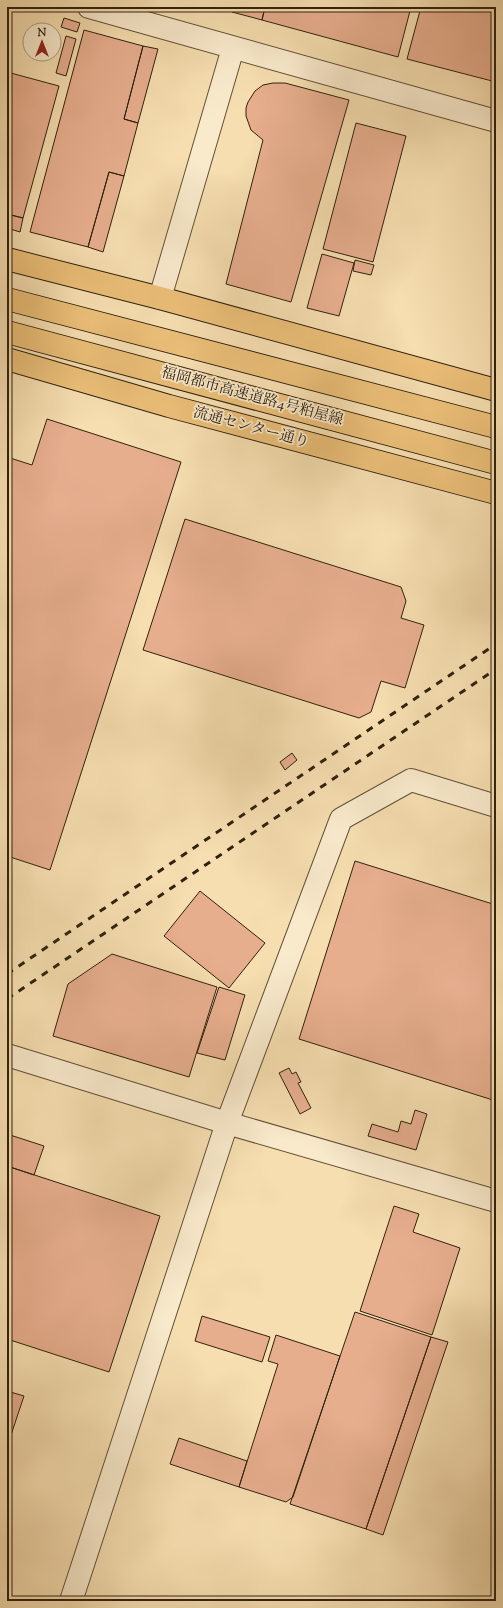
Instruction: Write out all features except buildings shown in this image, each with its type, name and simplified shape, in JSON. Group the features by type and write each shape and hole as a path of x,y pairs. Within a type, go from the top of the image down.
{"highway":[{"path":"7,259 160,298 496,390"},
{"path":"7,299 496,427"},
{"name":"福岡都市高速道路4号粕屋線","path":"7,332 496,463"},
{"name":"流通センター通り","path":"7,359 169,406 496,494"}],"street":[{"path":"89,7 496,121"},
{"path":"160,298 233,48"},
{"path":"71,1601 226,1123 341,819 411,780 496,806"},
{"path":"7,1055 226,1123 496,1201"}],"railway":[{"path":"7,974 496,644"},
{"path":"7,999 496,669"}]}
